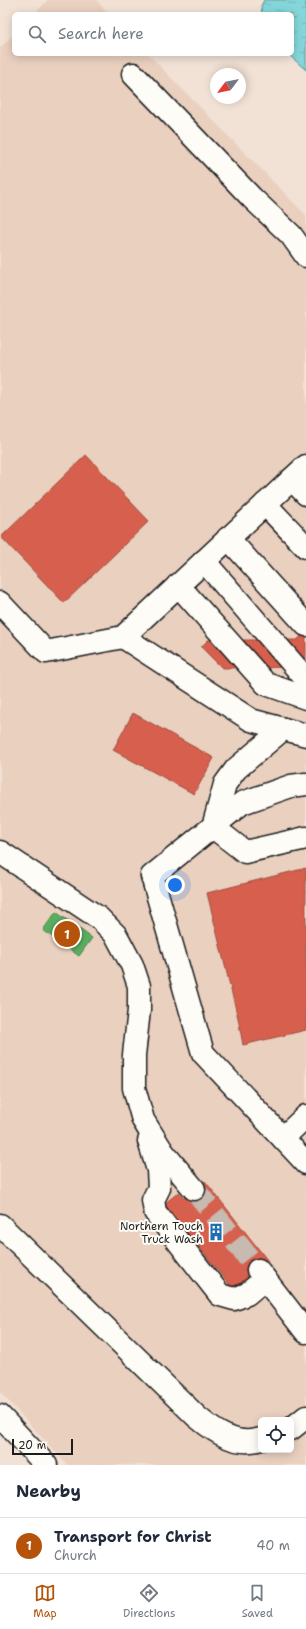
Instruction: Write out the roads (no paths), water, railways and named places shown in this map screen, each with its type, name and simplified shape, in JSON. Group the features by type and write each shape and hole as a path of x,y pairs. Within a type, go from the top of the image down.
{"street":[{"path":"133,74 252,198 291,235 306,256"},
{"path":"0,603 46,652 123,636 265,504 301,480"},
{"path":"265,504 306,547"},
{"path":"228,538 306,625"},
{"path":"204,561 306,679"},
{"path":"178,585 266,684 306,698"},
{"path":"123,636 251,720 306,735"},
{"path":"213,827 225,784 236,769 283,729"},
{"path":"306,784 291,786 242,803 152,876 203,1053 306,1162"},
{"path":"213,827 245,852 306,838"},
{"path":"0,852 99,918 116,935 126,952 139,986 139,1010 134,1056 134,1088 158,1170 159,1188 153,1200 155,1212 220,1295 234,1299 247,1294 261,1274 306,1332"},
{"path":"282,1138 306,1116"},
{"path":"143,1120 163,1152 194,1189"},
{"path":"0,1225 191,1412 214,1432 234,1440 258,1440"},
{"path":"0,1416 46,1465"},
{"path":"294,1427 306,1417"}],"water":[{"path":"264,0 306,0 306,70 290,56 294,56 294,12 262,12 261,6"}],"tunnel":[{"path":"194,1189 258,1270"}],"place":[{"name":"Transport for Christ","path":"67,934"},
{"name":"Northern Touch Truck Wash","path":"216,1232"}]}
